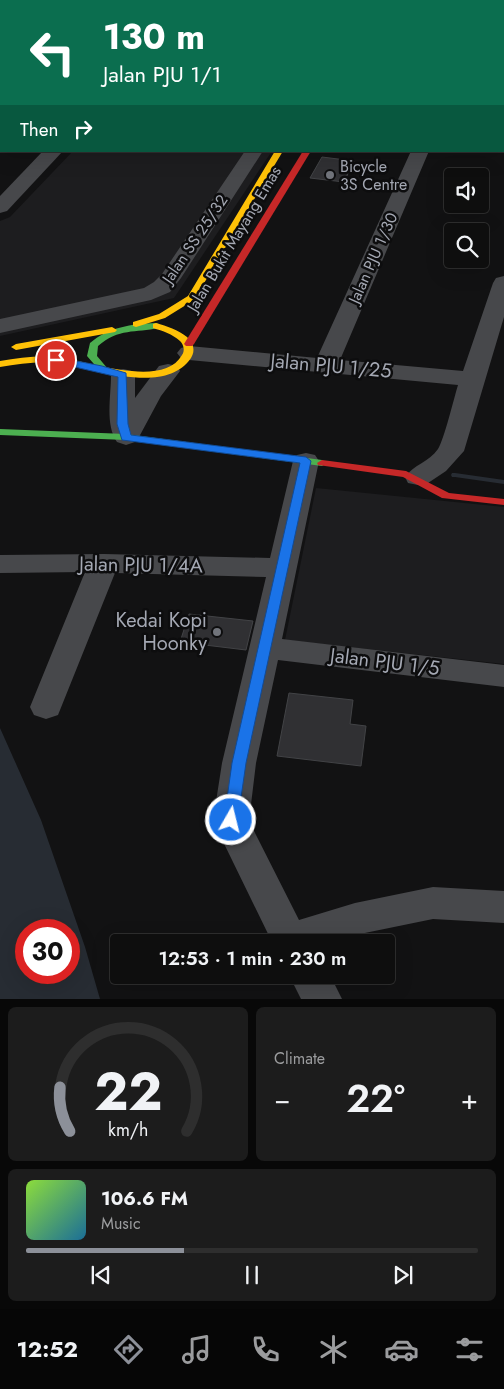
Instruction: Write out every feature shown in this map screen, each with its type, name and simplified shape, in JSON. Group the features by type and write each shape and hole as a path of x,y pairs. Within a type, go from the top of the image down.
{"main road":[{"name":"Jalan Bukit Mayang Emas","path":"128,326 162,316 191,298 278,152"},
{"name":"Jalan Bukit Mayang Emas","path":"168,371 186,360 189,349 306,152"},
{"path":"6,349 128,326 144,325 173,330 183,336 189,349"},
{"path":"113,372 95,363 91,356 91,348 96,340 116,329"},
{"path":"0,364 18,361 56,360 113,372 154,375 168,371"},
{"path":"0,432 126,437 406,474 418,477 429,488 440,494 504,502"}],"street":[{"path":"0,207 53,152"},
{"name":"Jalan SS 25/32","path":"0,326 151,293 162,287 170,278 253,152"},
{"name":"Jalan PJU 1/30","path":"326,365 420,152"},
{"path":"0,177 27,180"},
{"path":"418,477 437,465 452,451 472,379 503,290"},
{"name":"Jalan PJU 1/25","path":"189,349 472,379"},
{"path":"126,437 150,394 168,371"},
{"path":"113,372 126,437"},
{"path":"287,934 231,820 239,763 306,461"},
{"path":"46,708 104,563"},
{"name":"Jalan PJU 1/4A","path":"0,564 104,563 283,568"},
{"name":"Jalan PJU 1/5","path":"265,648 504,676"},
{"path":"311,934 355,919 434,903 504,907"},
{"path":"314,984 322,999"}],"shaded area":[{"path":"72,152 271,152 174,298 0,336 0,221 10,217"},
{"path":"316,488 504,507 504,664 285,640"},
{"path":"0,728 41,820 75,919 15,919 15,984 80,984 80,933 100,999 0,999"}],"building":[{"path":"322,157 354,161 344,182 310,178"},
{"name":"Kedai Kopi Hoonky","path":"189,614 253,621 246,650 180,642"},
{"path":"289,693 353,700 350,724 366,726 361,766 277,756"}],"waterway":[{"path":"455,475 504,482"}],"traffic: fast":[{"path":"103,369 92,356 93,345 100,339 122,329 156,326"},
{"path":"0,432 126,437 322,463"}],"traffic: slow":[{"path":"136,324 162,316 191,298 278,152"},
{"path":"0,364 50,359 126,373 146,375 163,373 177,367 187,356 188,346 187,342 177,334 156,326"},
{"path":"16,347 112,330"}],"traffic: jam":[{"path":"189,344 306,152"},
{"path":"322,463 406,474 446,496 504,502"}],"place":[{"name":"Bicycle 3S Centre","path":"330,175"},
{"name":"Kedai Kopi Hoonky","path":"217,632"}],"route":[{"path":"56,360 102,369 123,376 123,424 126,437 306,461 239,763 231,820"}]}
